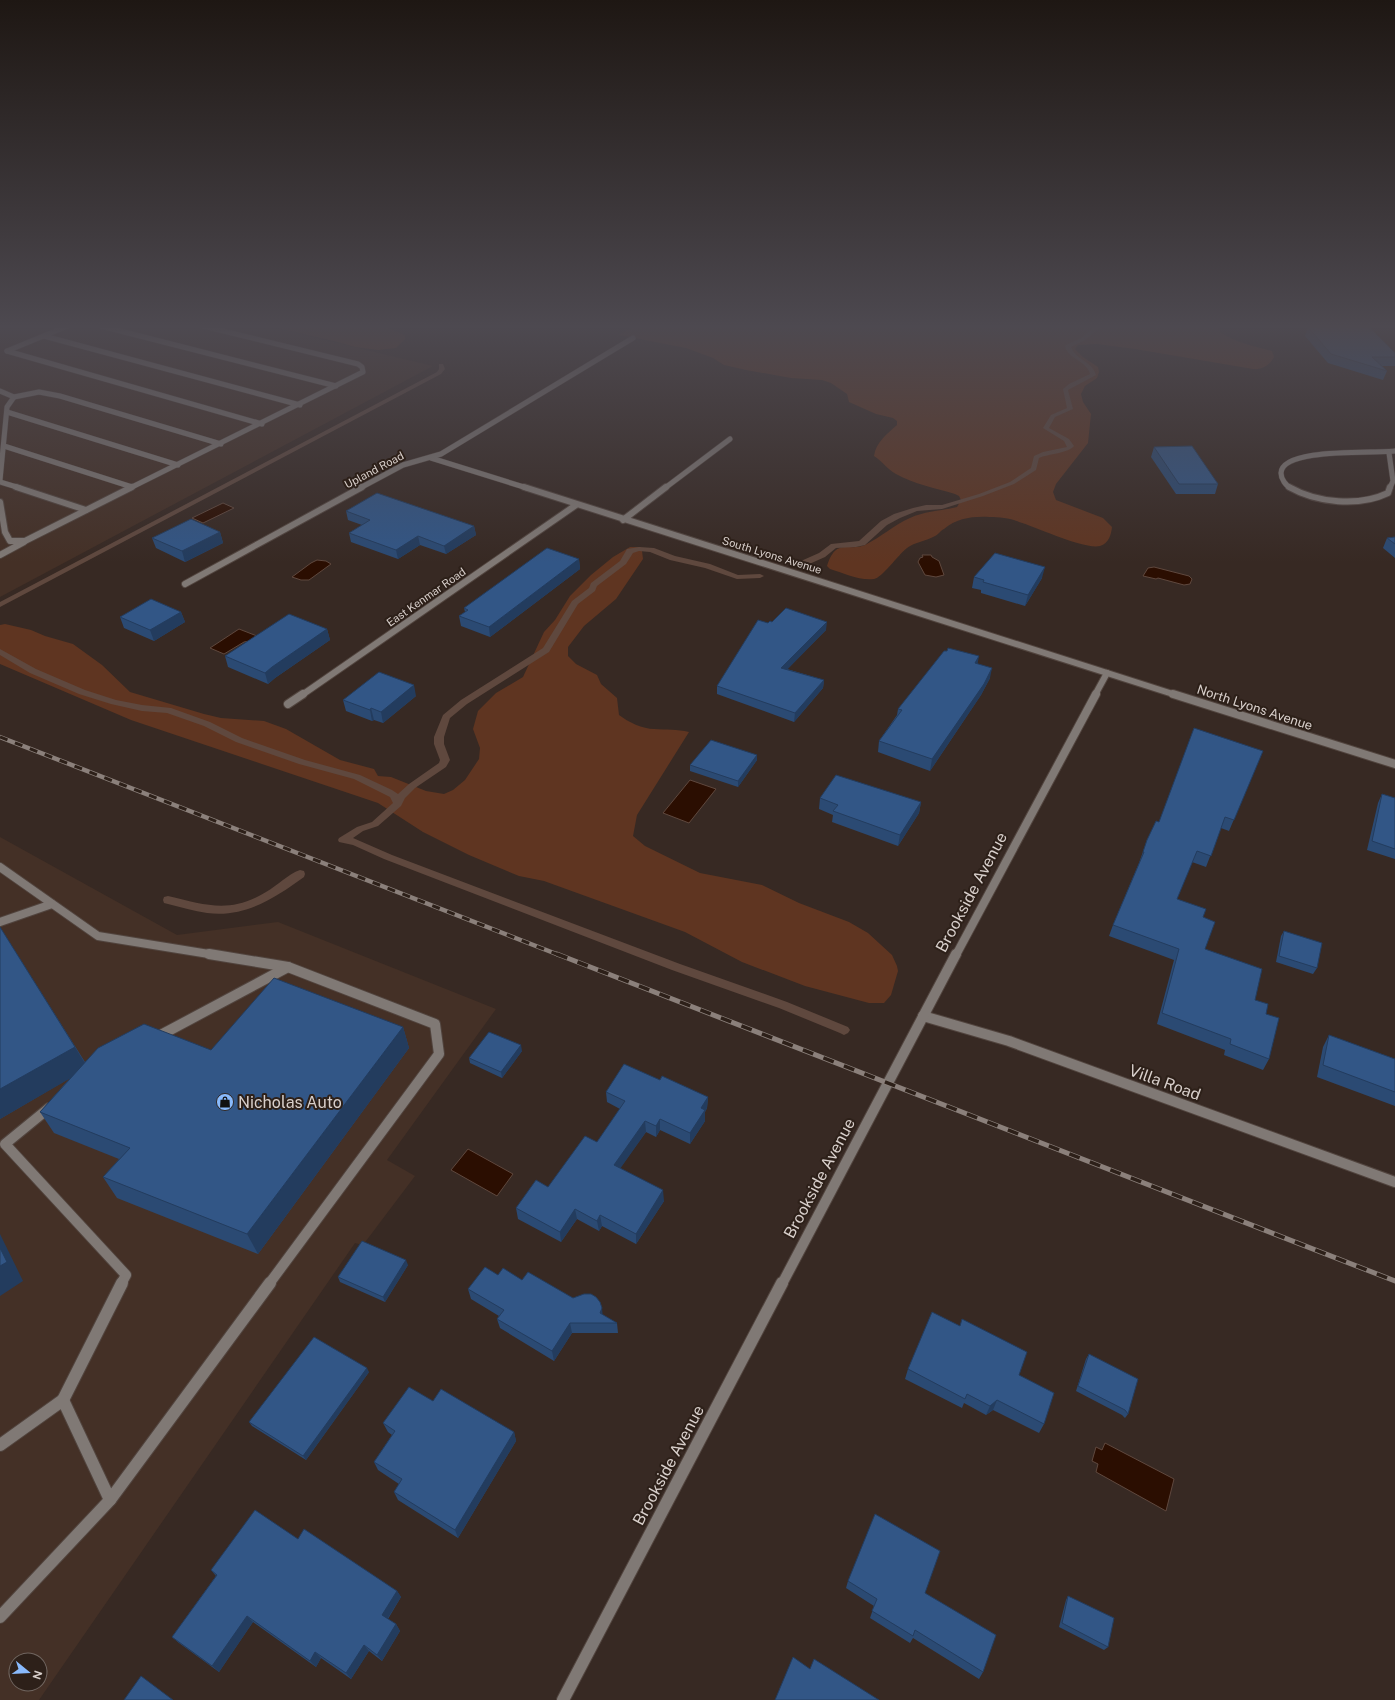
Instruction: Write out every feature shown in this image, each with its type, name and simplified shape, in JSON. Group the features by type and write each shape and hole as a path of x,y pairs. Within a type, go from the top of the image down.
{"street":[{"path":"9,404 7,408 0,481 86,510"},
{"path":"88,404 221,444"},
{"path":"193,404 262,424"},
{"name":"Upland Road","path":"185,584 403,465 431,458 446,451 523,404"},
{"path":"0,555 132,487 300,405"},
{"path":"7,412 178,465"},
{"path":"623,520 730,439"},
{"path":"4,446 132,487"},
{"path":"1392,452 1393,481 1388,493 1377,498 1337,500 1308,497 1292,491 1288,488 1281,477 1281,472 1284,465 1287,461 1295,458 1332,453 1392,452"},
{"name":"South Lyons Avenue","path":"431,458 1107,673"},
{"path":"0,502 5,532 10,541 25,541"},
{"name":"East Kenmar Road","path":"288,704 576,505"},
{"name":"North Lyons Avenue","path":"1107,673 1395,764"},
{"name":"Brookside Avenue","path":"563,1700 923,1016 1107,673"},
{"path":"0,867 98,936 288,967 435,1024 439,1054 110,1500 0,1617"},
{"path":"0,922 52,904"},
{"path":"151,1041 288,967"},
{"name":"Villa Road","path":"923,1016 1009,1041 1395,1182"},
{"path":"0,1445 63,1400 126,1275 5,1144 60,1100"},
{"path":"63,1400 110,1500"}],"shaded area":[{"path":"0,404 361,404 0,597"},
{"path":"854,404 1085,404 1091,414 1088,443 1056,484 1053,492 1056,500 1103,518 1112,527 1110,536 1106,543 1100,546 1083,545 1004,518 971,517 954,522 932,538 910,546 903,551 886,571 877,578 863,579 830,569 827,566 834,551 839,548 859,547 865,545 904,521 927,512 957,507 961,500 959,496 955,494 917,483 893,472 874,456 880,442 897,425 897,421 893,418 876,414"},
{"path":"223,503 234,508 203,523 192,518"},
{"path":"630,547 641,547 643,559 616,599 584,626 568,647 568,656 576,664 597,675 601,684 617,698 619,715 623,718 631,723 645,728 689,732 637,815 633,836 645,846 700,873 762,885 799,903 849,922 868,933 892,955 897,966 898,971 891,995 884,1003 869,1003 805,986 742,962 685,932 544,881 519,876 469,855 423,832 378,803 131,720 0,664 0,625 5,624 31,630 45,636 73,644 102,665 130,692 221,718 264,721 286,729 340,760 374,769 378,776 391,777 426,791 444,794 453,790 465,780 479,759 480,748 473,729 478,711 496,693 523,677 544,632 555,620 570,596 591,575 613,557"},
{"path":"922,555 931,555 939,561 944,575 936,577 925,575 918,562 920,558 923,557"},
{"path":"317,560 326,561 331,564 309,580 301,580 292,577 311,563"},
{"path":"1154,567 1189,576 1192,579 1190,584 1184,585 1158,578 1156,579 1143,576 1148,568"},
{"path":"239,629 257,636 224,654 210,648"},
{"path":"690,780 716,789 689,823 663,813"},
{"path":"0,837 177,935 278,922 496,1009 387,1160 415,1176 363,1245 355,1243 48,1687 48,1652 8,1652 8,1692 45,1692 39,1700 0,1700"},
{"path":"468,1149 513,1174 497,1196 451,1170"},
{"path":"1105,1443 1174,1479 1166,1511 1096,1472 1098,1464 1092,1461 1096,1447 1102,1450"}],"building":[{"path":"1192,446 1218,484 1179,484 1154,447"},
{"path":"377,493 474,526 444,546 418,536 396,550 349,533 370,520 346,511"},
{"path":"191,519 220,532 182,551 152,538"},
{"path":"1395,537 1395,544 1387,538"},
{"path":"547,548 579,559 489,627 459,616 468,610 464,608"},
{"path":"995,553 1045,567 1028,595 983,582 984,580 974,577"},
{"path":"151,599 181,612 150,630 120,617"},
{"path":"786,608 827,622 781,668 824,680 795,713 717,686 758,620 768,623 770,621 772,622"},
{"path":"289,614 327,629 265,673 225,656"},
{"path":"948,648 979,656 975,663 992,668 984,684 932,759 879,741 902,710 898,709"},
{"path":"379,672 414,685 381,712 371,708 370,710 343,700"},
{"path":"1194,728 1263,751 1234,820 1225,817 1211,856 1197,851 1177,899 1206,909 1203,917 1215,922 1205,949 1262,969 1255,1000 1268,1004 1266,1014 1279,1018 1269,1059 1230,1044 1231,1039 1162,1013 1179,949 1113,925 1144,852 1147,840 1156,821 1159,822"},
{"path":"711,740 757,755 738,781 690,765"},
{"path":"836,775 921,802 900,835 833,811 838,805 820,798"},
{"path":"1382,794 1395,798 1395,849 1372,841"},
{"path":"0,927 75,1047 0,1089"},
{"path":"1284,931 1322,943 1317,968 1279,956"},
{"name":"Nicholas Auto","path":"274,978 403,1027 247,1234 103,1177 130,1148 40,1112 98,1048 144,1024 211,1050"},
{"path":"489,1032 521,1045 501,1072 469,1058"},
{"path":"1329,1035 1395,1059 1395,1092 1323,1065"},
{"path":"624,1064 660,1080 662,1076 708,1097 701,1108 705,1110 690,1133 660,1119 656,1126 645,1121 614,1165 663,1190 636,1234 600,1215 597,1221 575,1209 560,1232 516,1208 536,1180 548,1187 585,1136 597,1142 625,1101 606,1092"},
{"path":"362,1241 406,1260 383,1297 338,1277"},
{"path":"0,1248 7,1262 0,1266"},
{"path":"485,1267 498,1275 503,1268 522,1280 528,1272 573,1298 584,1294 591,1294 600,1302 602,1308 600,1313 617,1323 570,1323 552,1351 497,1319 504,1310 468,1289"},
{"path":"932,1312 960,1326 962,1319 1027,1352 1019,1375 1054,1393 1044,1424 997,1400 990,1406 967,1394 965,1399 908,1369"},
{"path":"314,1337 367,1368 303,1456 249,1422"},
{"path":"1089,1354 1138,1379 1128,1414 1125,1410 1078,1386"},
{"path":"409,1387 433,1401 441,1389 514,1432 455,1530 394,1492 402,1479 374,1462 395,1431 383,1423"},
{"path":"255,1510 298,1539 304,1529 397,1591 382,1615 396,1624 377,1655 364,1645 346,1673 315,1652 310,1661 247,1616 212,1666 172,1637 217,1575 211,1570"},
{"path":"875,1514 940,1551 925,1593 996,1635 983,1672 915,1630 913,1636 872,1611 877,1599 848,1581"},
{"path":"1068,1596 1114,1618 1108,1647 1062,1623"},
{"path":"793,1657 810,1669 814,1659 879,1700 775,1700"},
{"path":"141,1676 173,1700 124,1700"}],"waterway":[{"path":"0,605 380,404"},
{"path":"804,563 822,555 834,546 856,545 862,543 884,523 915,509 942,507 981,495 1012,483 1034,469 1036,457 1045,453 1069,448 1071,446 1067,440 1046,428 1053,416 1070,409 1069,404"},
{"path":"398,804 401,797 412,786 443,765 445,760 439,744 439,737 446,717 464,702 546,650 575,603 592,589 594,585 623,562 630,551 639,549 651,550 673,558 707,566 737,577 760,576"},
{"path":"0,651 33,671 82,692 114,702 142,708 168,710 207,724 239,740 302,762 357,777 394,795 398,804"},
{"path":"398,804 375,824 360,829 343,840 355,842 388,857 676,967 783,1005 844,1030"},
{"path":"168,900 214,910 239,908 250,905 271,895 300,874"}],"railway":[{"path":"0,737 559,955"},
{"path":"557,954 1395,1281"}],"place":[{"name":"Nicholas Auto","path":"225,1102"}]}
